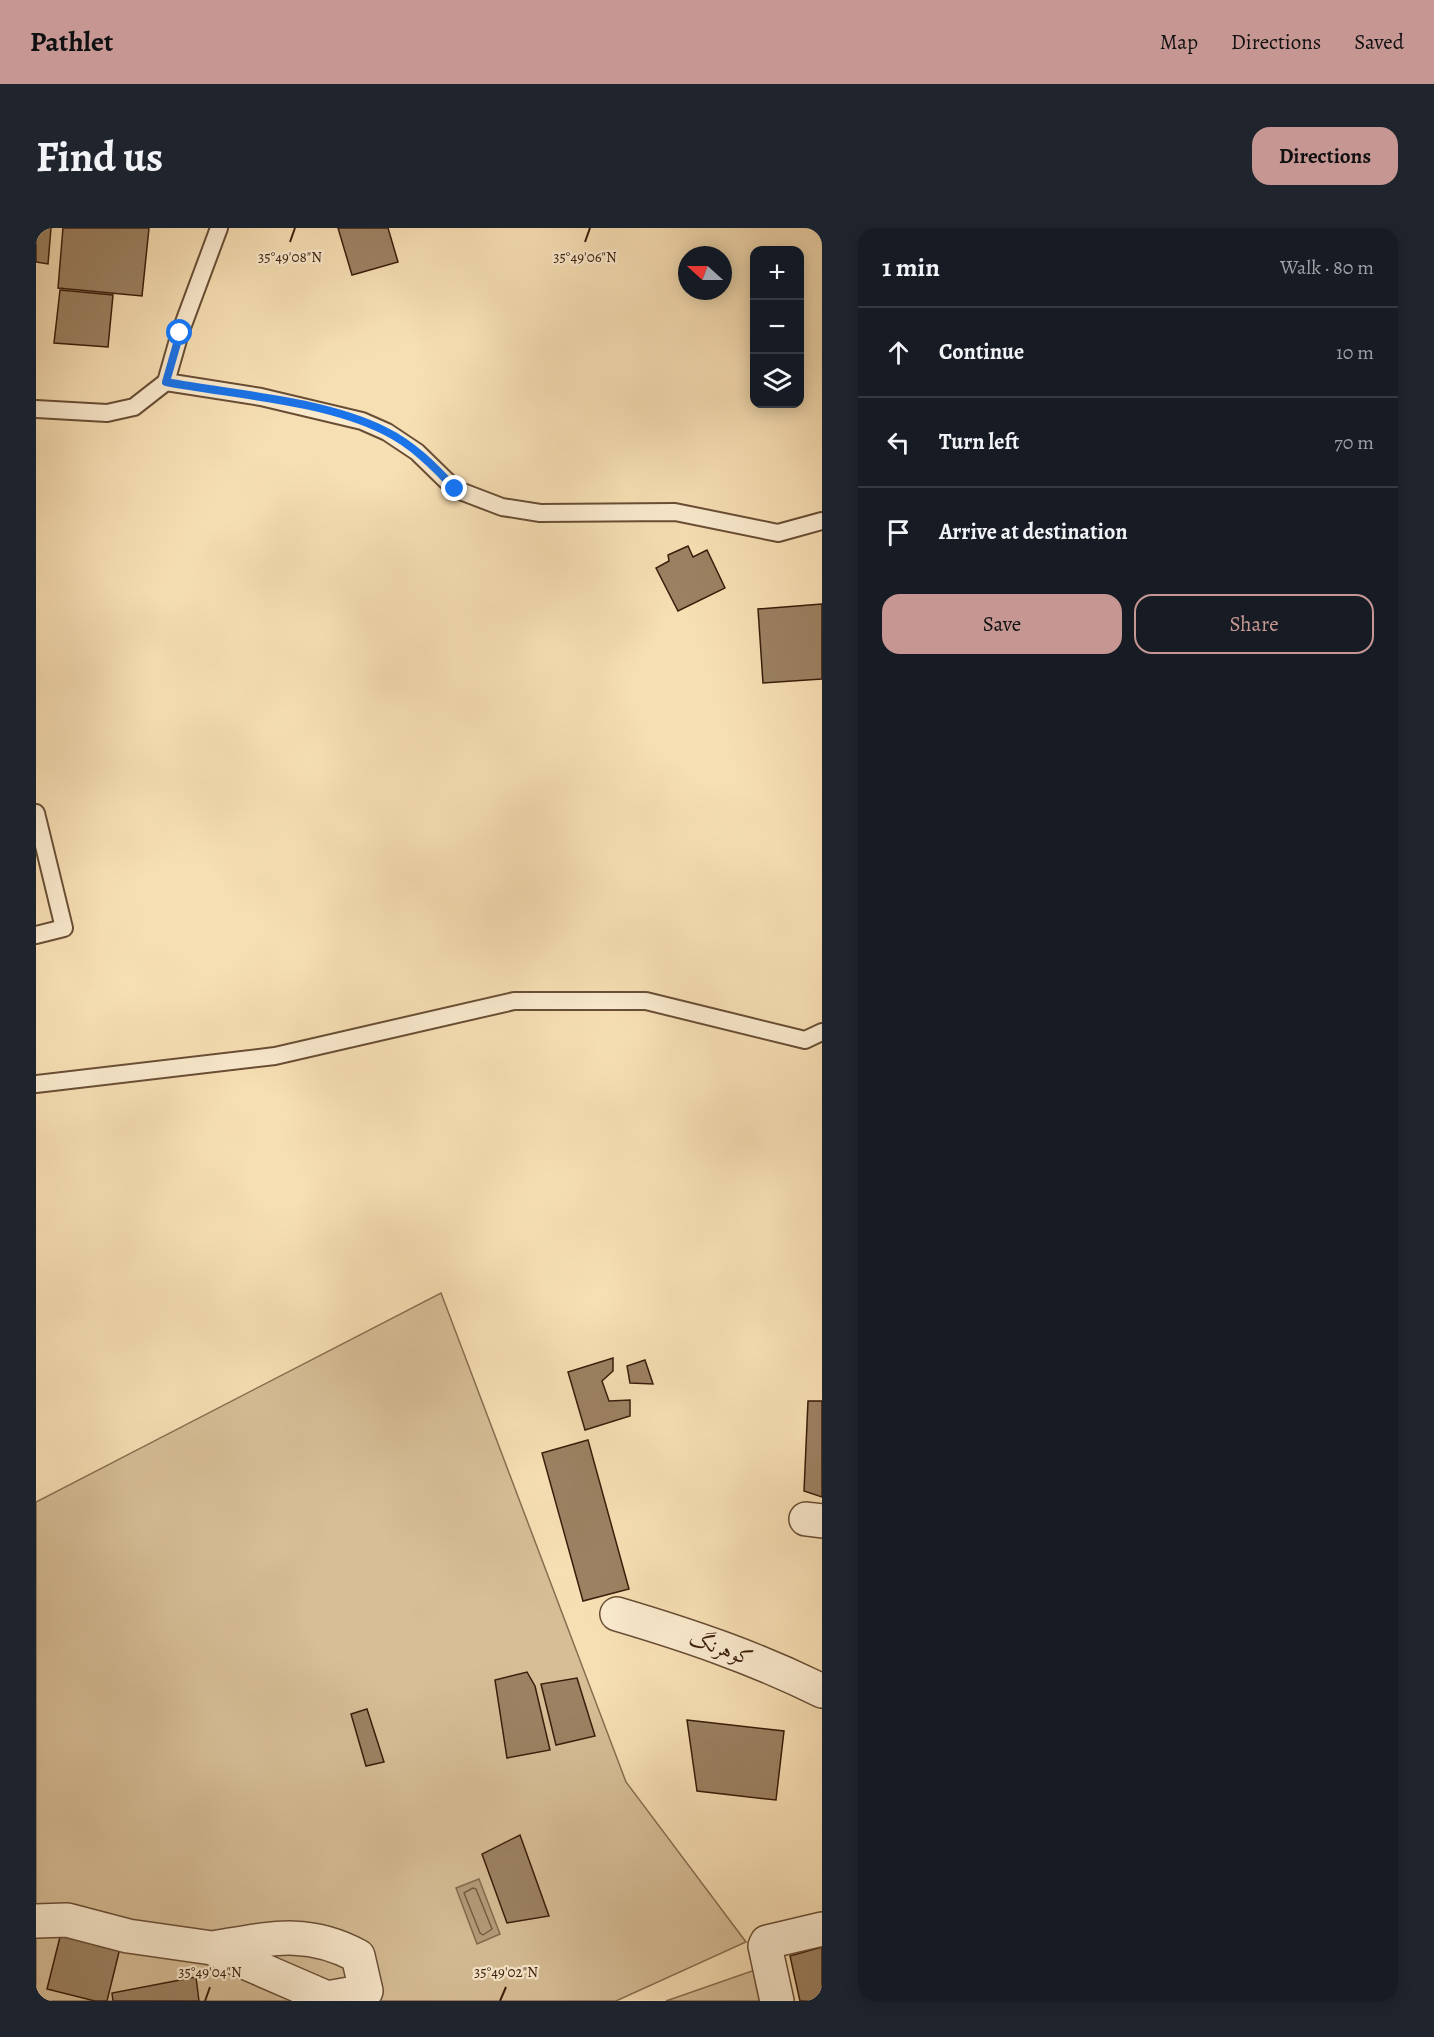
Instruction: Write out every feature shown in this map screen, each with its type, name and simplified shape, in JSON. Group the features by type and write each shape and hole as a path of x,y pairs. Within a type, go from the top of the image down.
{"street":[{"name":"کوهرنگ","path":"617,1614 711,1642 778,1669 822,1691"},
{"path":"36,1921 67,1920 128,1936 212,1948"},
{"path":"777,2001 765,1946 767,1942 822,1929"}],"lane":[{"path":"36,409 107,412 134,407 166,382 180,333 219,228"},
{"path":"166,382 261,397 362,421 387,432 417,452 455,489 502,507 540,513 675,512 777,533 822,521"},
{"path":"36,813 64,928 36,935"},
{"path":"36,1084 275,1056 514,1001 646,1001 805,1040 822,1032"}],"shaded area":[{"path":"441,1293 626,1782 746,1942 616,2001 36,2001 36,1502"},
{"path":"755,1970 763,2001 666,2001"}],"water":[{"path":"479,1879 500,1934 477,1944 456,1888"}],"building":[{"path":"36,228 51,228 48,264 36,262"},
{"path":"63,228 149,228 142,296 58,288"},
{"path":"338,228 388,228 398,262 352,275"},
{"path":"60,290 113,295 108,347 54,343"},
{"path":"688,546 693,557 707,550 725,588 678,611 656,568 669,561 668,555"},
{"path":"822,604 822,679 763,683 758,609"},
{"path":"613,1358 613,1371 602,1381 609,1401 630,1400 630,1416 585,1430 568,1372"},
{"path":"645,1360 653,1384 630,1383 627,1366"},
{"path":"808,1401 822,1401 822,1497 804,1491"},
{"path":"588,1440 629,1589 583,1601 542,1453"},
{"path":"527,1672 535,1686 550,1750 507,1758 495,1680"},
{"path":"577,1678 595,1736 556,1745 541,1684"},
{"path":"367,1709 384,1762 366,1766 351,1714"},
{"path":"687,1720 784,1731 776,1800 697,1791"},
{"path":"520,1835 549,1916 507,1923 482,1854"},
{"path":"61,1933 120,1948 107,2001 95,2001 47,1989"},
{"path":"822,1947 822,2001 800,2001 790,1956"},
{"path":"196,1977 199,2001 113,2001 112,1993"}],"route":[{"path":"180,333 166,382 233,395 261,397 362,421 387,432 417,452 433,465 455,489"}]}
